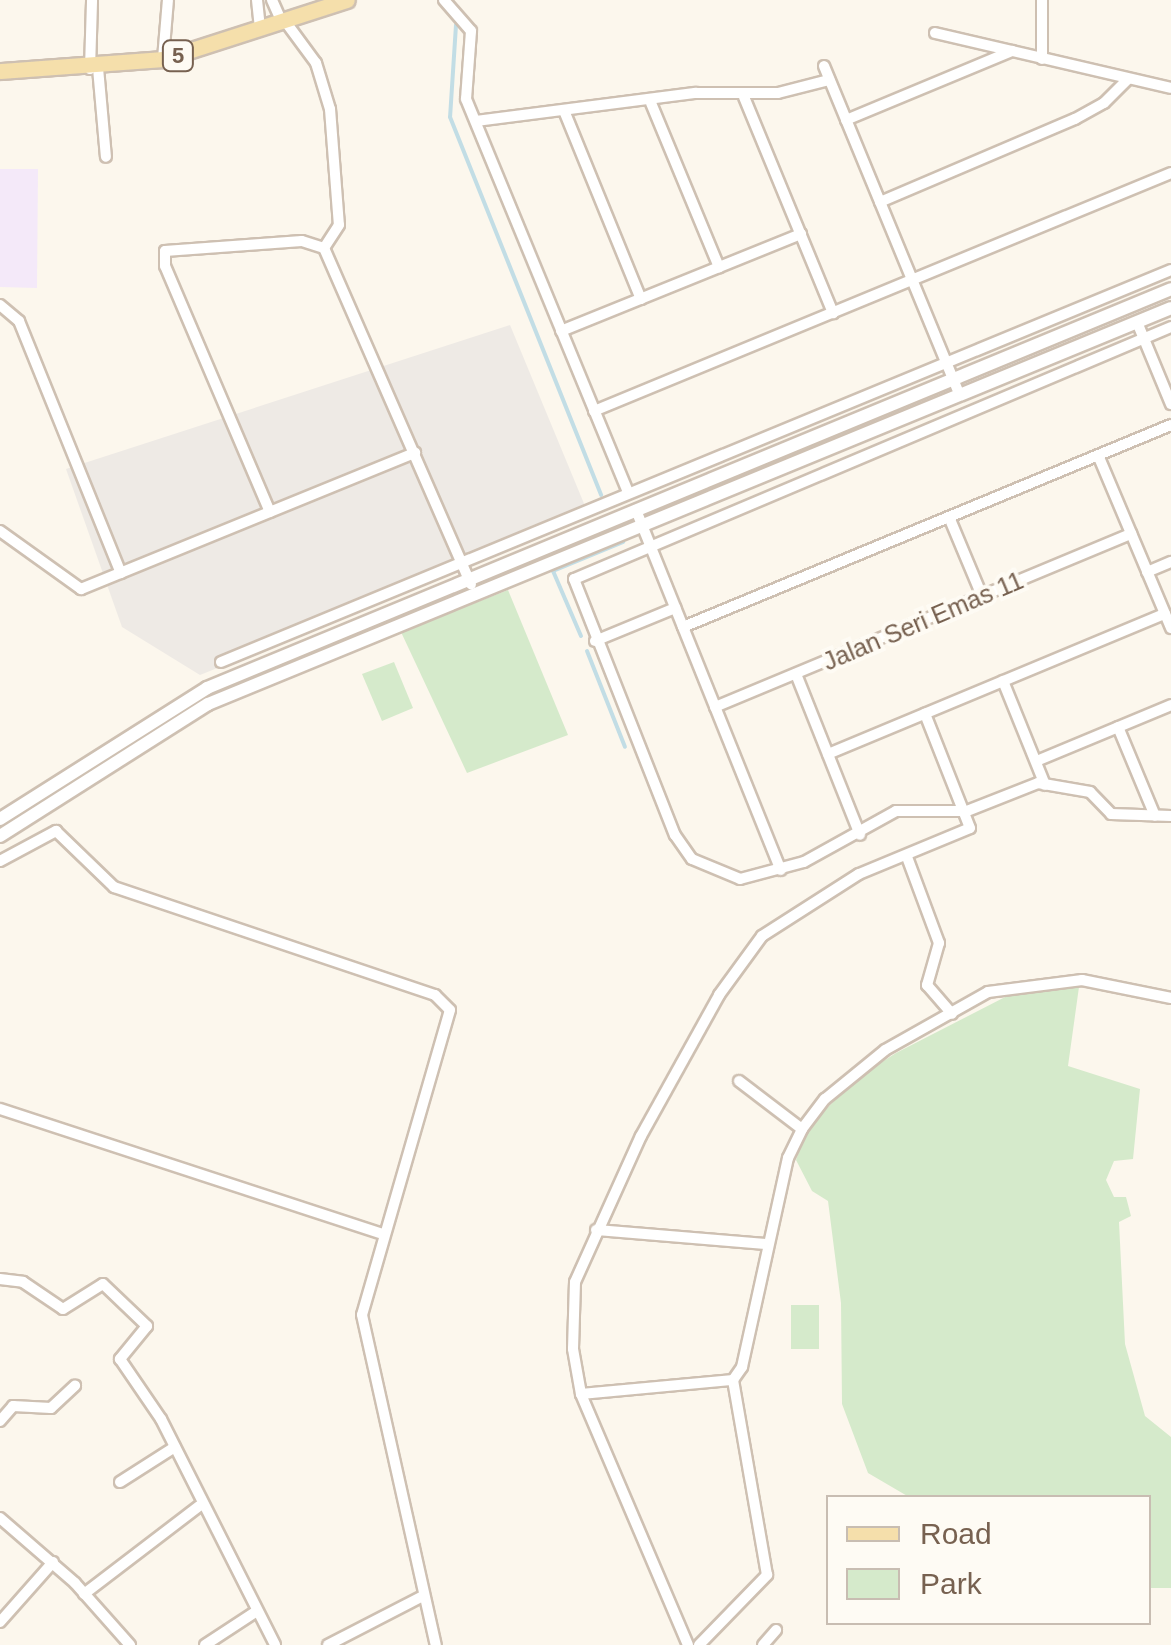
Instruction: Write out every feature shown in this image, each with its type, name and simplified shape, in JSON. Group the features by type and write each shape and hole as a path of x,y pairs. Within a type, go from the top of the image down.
{"main road":[{"name":"5","path":"0,71 94,68 162,59 284,22 327,3 347,0"}],"street":[{"path":"92,0 94,68 106,156"},
{"path":"162,59 168,0"},
{"path":"257,0 260,30"},
{"path":"272,0 316,63 330,108 339,225 324,248"},
{"path":"444,0 471,30 462,85 628,494"},
{"path":"1042,0 1042,58"},
{"path":"935,33 1171,88"},
{"path":"846,120 1013,51"},
{"path":"824,66 959,394"},
{"path":"880,202 1075,119 1104,103 1128,79"},
{"path":"476,122 651,103 696,93 744,97 806,90 829,80"},
{"path":"744,97 834,313"},
{"path":"651,103 718,267"},
{"path":"565,113 641,298"},
{"path":"594,410 1171,173"},
{"path":"561,331 800,234"},
{"path":"270,512 164,266 165,251 302,241 324,248 475,594"},
{"path":"220,662 1171,270"},
{"path":"0,818 184,699 1171,289"},
{"path":"0,306 19,321 120,573"},
{"path":"0,836 198,709 1171,308"},
{"path":"1137,322 1171,404"},
{"path":"1171,327 649,542 574,578 595,640 683,850 740,879 781,870 860,834 896,811 967,812 1044,784 1090,792 1111,814 1171,816"},
{"path":"683,627 1171,424"},
{"path":"0,531 81,589 415,453"},
{"path":"1098,455 1171,628"},
{"path":"636,510 781,870"},
{"path":"949,517 982,596"},
{"name":"Jalan Seri Emas 11","path":"716,707 1132,534"},
{"path":"1147,572 1171,562"},
{"path":"595,640 675,608"},
{"path":"828,754 1165,614"},
{"path":"796,674 860,834"},
{"path":"1004,681 1039,760 1044,784"},
{"path":"1039,760 1171,705"},
{"path":"688,1645 581,1394 572,1299 596,1230 641,1136 746,956 775,925 817,897 970,828 967,812 925,714"},
{"path":"1118,727 1155,816"},
{"path":"0,861 56,831 114,887 445,1002 450,1017 380,1234 362,1315 436,1645"},
{"path":"907,856 940,943 927,985 952,1014"},
{"path":"699,1645 767,1576 734,1380 788,1158 802,1129 855,1072 988,992 1072,981 1171,998"},
{"path":"740,1082 802,1129"},
{"path":"0,1108 380,1234"},
{"path":"596,1230 766,1244"},
{"path":"0,1279 23,1282 63,1309 103,1284 147,1326 120,1359 174,1446 199,1506 274,1645"},
{"path":"581,1394 734,1380"},
{"path":"0,1422 13,1406 51,1408 76,1386"},
{"path":"120,1482 174,1446"},
{"path":"84,1594 199,1506"},
{"path":"0,1518 53,1562 130,1645"},
{"path":"0,1622 53,1562"},
{"path":"328,1645 422,1596"},
{"path":"206,1645 257,1611"},
{"path":"763,1645 776,1630"}],"shaded area":[{"path":"0,169 38,169 37,288 0,287"},
{"path":"510,325 590,518 200,675 122,627 66,469"}],"green space":[{"path":"508,590 568,735 467,773 401,632"},
{"path":"394,662 413,708 382,721 362,674"},
{"path":"1079,987 1068,1066 1140,1089 1133,1159 1114,1161 1106,1180 1114,1197 1126,1197 1131,1216 1119,1222 1125,1344 1145,1416 1171,1437 1171,1588 1151,1588 1151,1495 906,1495 868,1473 842,1404 841,1303 828,1201 812,1191 796,1160 807,1130 852,1081 896,1053 1009,995"},
{"path":"791,1305 819,1305 819,1349 791,1349"}],"waterway":[{"path":"456,25 450,117 601,495"},
{"path":"581,636 553,571 623,542"},
{"path":"587,651 625,747"}]}
